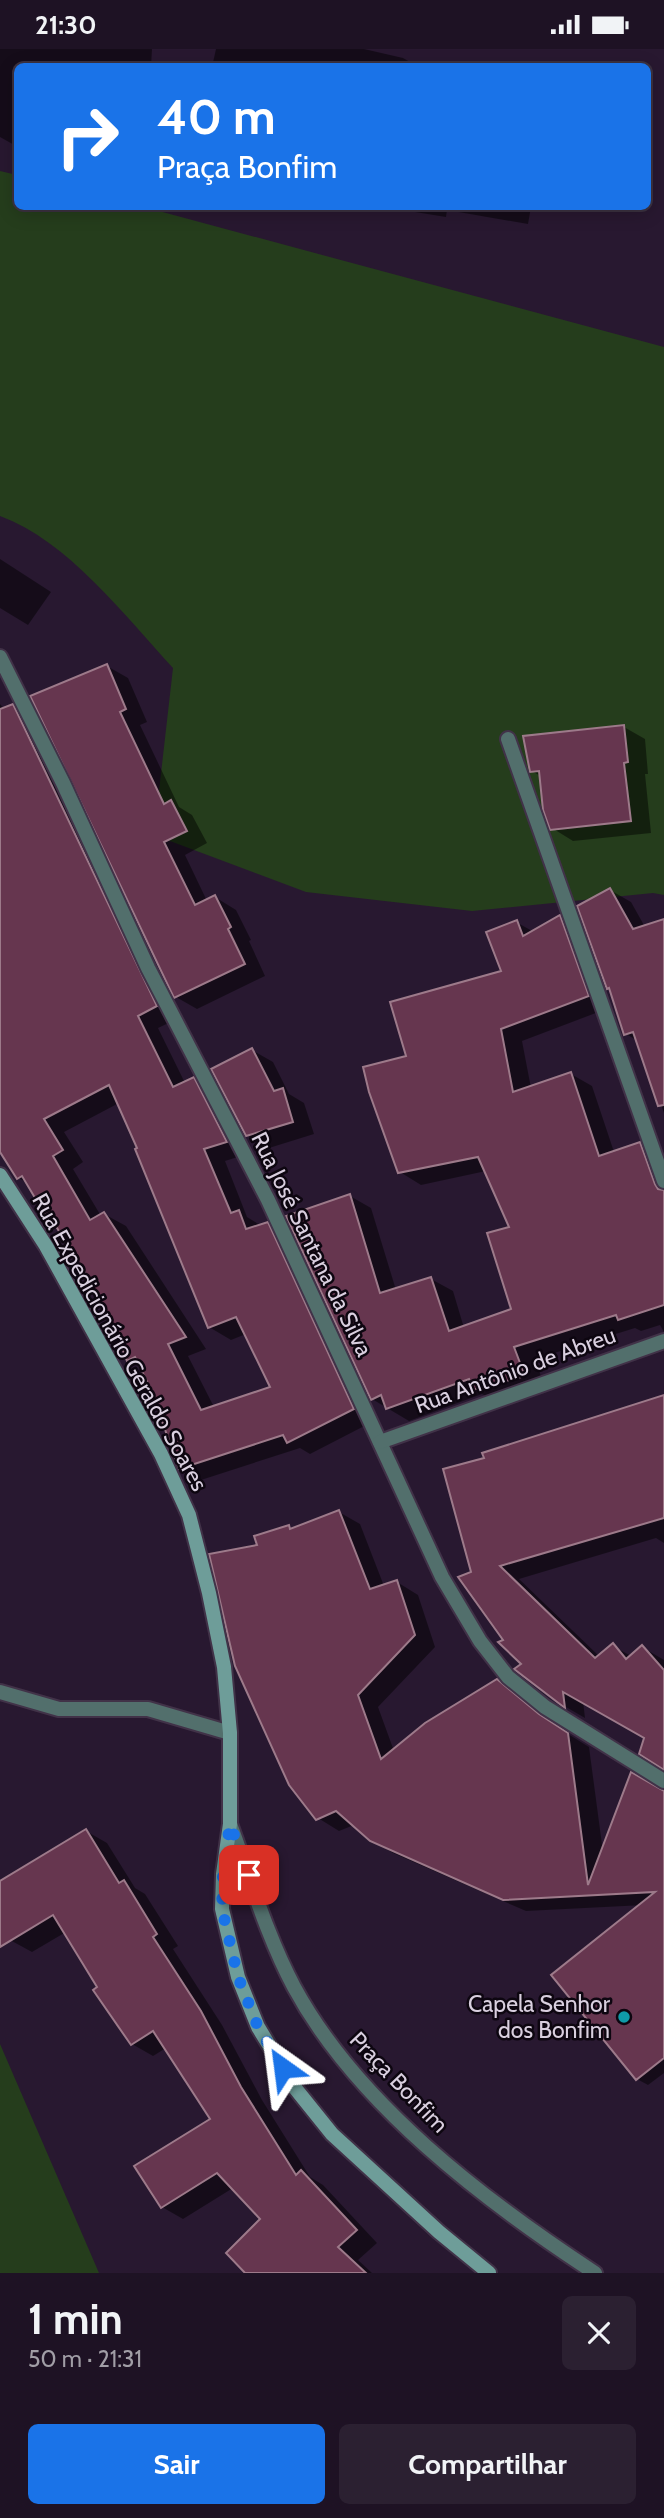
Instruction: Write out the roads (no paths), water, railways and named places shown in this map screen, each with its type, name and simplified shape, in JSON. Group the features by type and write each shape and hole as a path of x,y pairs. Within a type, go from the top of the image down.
{"main road":[{"name":"Rua Expedicionário Geraldo Soares","path":"0,1175 46,1246 161,1454 189,1515 224,1667 230,1733 230,1824 223,1874 222,1909 238,1977 258,2027 295,2088 332,2134 439,2232 489,2273"}],"street":[{"name":"Rua José Santana da Silva","path":"0,657 63,783 148,968 268,1200 442,1577 480,1641 508,1677 545,1707 664,1781"},
{"path":"508,739 664,1181"},
{"name":"Rua Antônio de Abreu","path":"380,1442 664,1341"},
{"path":"0,1692 58,1709 148,1709 230,1733"},
{"name":"Praça Bonfim","path":"230,1824 283,1963 307,2009 338,2055 369,2091 435,2153 514,2216 595,2273"}],"place":[{"name":"Capela Senhor dos Bonfim","path":"624,2017"}]}
